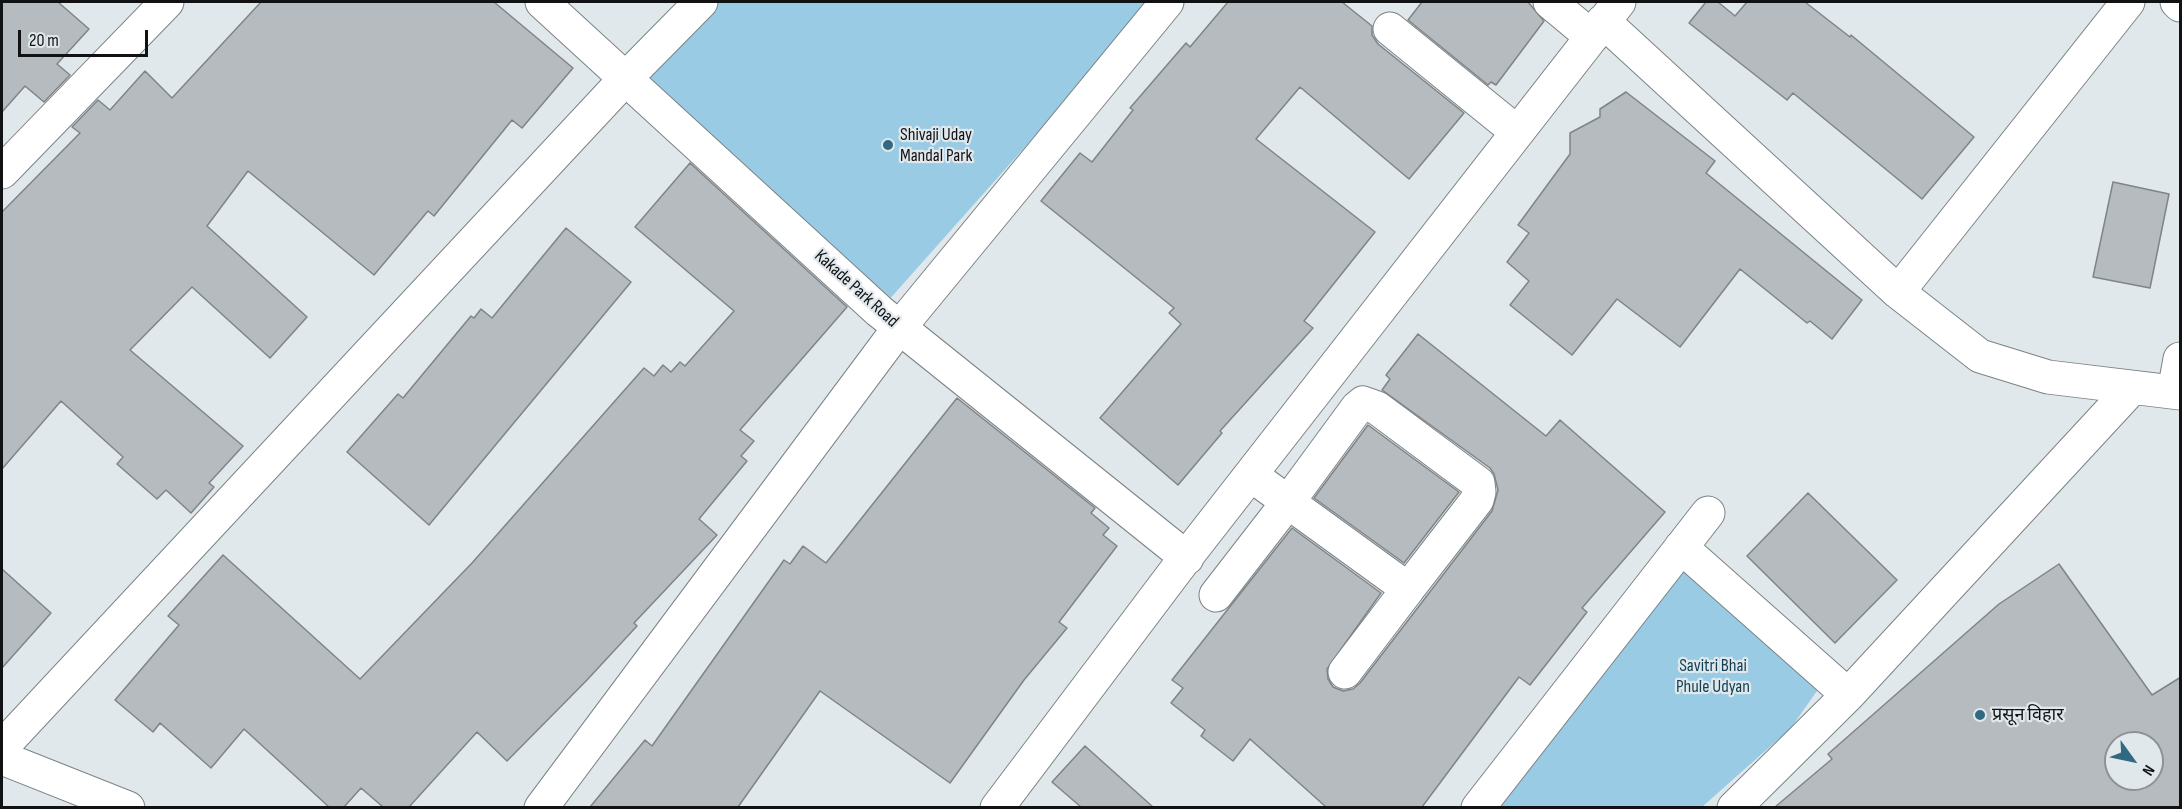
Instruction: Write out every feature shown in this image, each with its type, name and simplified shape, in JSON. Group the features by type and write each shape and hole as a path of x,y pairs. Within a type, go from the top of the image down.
{"street":[{"path":"2,172 167,2"},
{"name":"Kakade Park Road","path":"542,2 627,77 899,328 1187,558"},
{"path":"2,747 627,77 701,2"},
{"path":"540,807 899,328 1167,2"},
{"path":"1550,2 1605,20 1898,292 1980,356 2048,377 2177,393 2181,359"},
{"path":"1898,292 2128,2"},
{"path":"2177,2 2181,5"},
{"path":"997,807 1251,475 1605,20"},
{"path":"1390,28 1517,132"},
{"path":"1734,807 1848,695 2132,388"},
{"path":"1216,595 1357,408 1367,403 1377,408 1478,483 1477,500 1345,672"},
{"path":"1251,475 1408,589"},
{"path":"1478,807 1708,513"},
{"path":"1681,547 1848,695"},
{"path":"2,758 128,807"}],"green space":[{"path":"701,2 1154,2 879,311 627,77"},
{"name":"Savitri Bhai Phule Udyan","path":"1703,544 1827,657 1819,688 1791,728 1702,807 1491,808"}],"building":[{"path":"2,2 58,2 89,29 57,64 70,75 44,102 25,86 2,112"},
{"path":"261,2 494,2 573,68 522,128 512,120 434,216 428,211 374,275 248,171 207,226 307,317 270,358 192,287 130,350 243,446 209,483 214,487 191,513 166,490 157,499 117,464 123,457 61,401 2,469 2,212 80,133 72,127 98,100 110,110 145,71 172,98"},
{"path":"1228,2 1342,2 1372,26 1372,35 1378,44 1464,113 1409,179 1300,87 1256,139 1375,232 1304,321 1313,328 1220,431 1222,433 1178,485 1100,418 1181,324 1169,313 1174,308 1041,201 1080,153 1092,162 1133,110 1130,108 1186,43 1190,47"},
{"path":"1422,2 1528,2 1544,21 1496,85 1491,82 1488,85 1408,20"},
{"path":"1706,2 1718,2 1735,16 1747,2 1805,2 1850,37 1851,35 1974,137 1922,199 1793,93 1787,100 1689,23"},
{"path":"1626,92 1715,161 1706,173 1862,300 1832,339 1810,321 1807,323 1740,269 1680,347 1617,299 1572,355 1510,305 1529,281 1507,262 1529,233 1518,225 1570,154 1570,133 1600,117 1600,109"},
{"path":"690,163 847,307 740,430 754,441 741,456 747,461 699,519 717,535 634,623 637,626 587,680 507,761 477,732 409,807 383,807 361,788 344,807 329,807 244,729 211,768 160,723 153,732 115,700 179,625 168,616 223,555 360,679 472,563 644,368 654,376 663,365 671,372 680,362 685,366 734,311 635,227"},
{"path":"2113,182 2169,194 2150,288 2093,277"},
{"path":"566,228 631,282 429,525 347,452 398,394 403,398 471,316 474,318 481,309 492,318"},
{"path":"1418,334 1546,436 1560,420 1665,512 1582,608 1587,612 1530,685 1519,677 1422,807 1326,807 1250,739 1233,761 1201,736 1205,730 1171,703 1183,688 1172,680 1292,528 1381,593 1327,669 1328,679 1333,687 1343,691 1353,689 1360,683 1492,511 1498,490 1490,468 1382,390 1390,379 1386,375"},
{"path":"957,398 1095,508 1091,513 1109,528 1103,535 1117,546 1059,622 1067,628 1024,680 950,783 820,691 738,807 590,807 645,740 652,746 784,560 790,564 803,546 826,563"},
{"path":"1368,425 1459,492 1404,563 1314,498"},
{"path":"1808,493 1897,580 1835,643 1747,556"},
{"path":"2059,564 2152,695 2181,677 2181,807 1775,807 1832,759 1828,754 1999,604"},
{"path":"2,569 51,613 2,668"},
{"path":"1085,746 1153,807 1081,807 1052,782"}],"place":[{"name":"Shivaji Uday Mandal Park","path":"888,145"},
{"name":"प्रसून विहार","path":"1980,715"}]}
